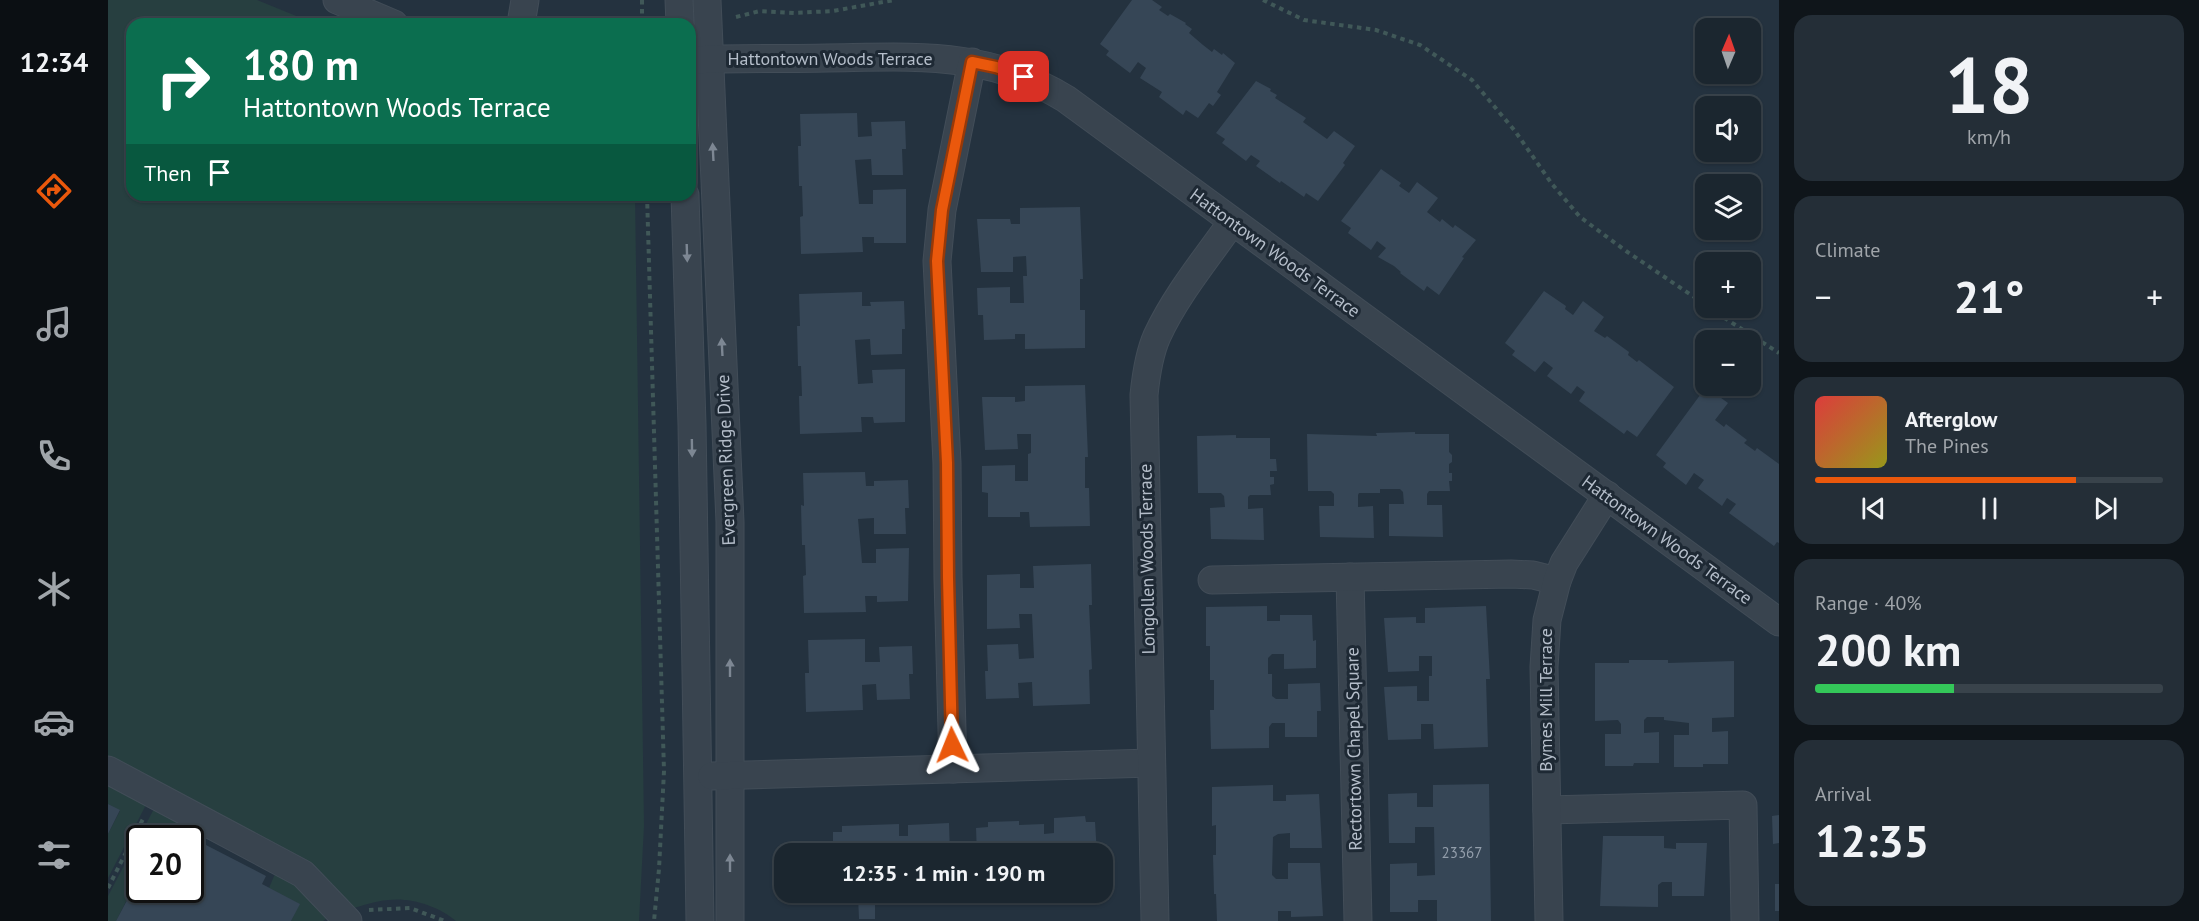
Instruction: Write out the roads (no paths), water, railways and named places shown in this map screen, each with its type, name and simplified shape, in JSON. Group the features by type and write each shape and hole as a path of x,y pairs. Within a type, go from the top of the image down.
{"street":[{"path":"337,0 380,18"},
{"path":"522,18 525,0"},
{"path":"679,0 680,18"},
{"name":"Evergreen Ridge Drive","path":"707,0 699,60 730,522 730,921"},
{"name":"Hattontown Woods Terrace","path":"699,60 924,57 996,67 1046,87 1066,99 1779,622"},
{"path":"953,769 947,463 937,261 942,210 972,62"},
{"name":"Evergreen Ridge Drive","path":"685,201 692,424 700,921"},
{"name":"Longollen Woods Terrace","path":"1155,921 1144,407 1146,375 1156,338 1171,309 1232,222"},
{"name":"Bymes Mill Terrace","path":"1548,921 1545,644 1547,620 1564,563 1608,495"},
{"path":"1212,580 1511,574 1533,575 1557,581"},
{"name":"Rectortown Chapel Square","path":"1350,578 1358,921"},
{"path":"699,776 1151,763"},
{"path":"108,770 303,874 347,919"},
{"path":"1546,810 1743,805 1745,921"}]}
